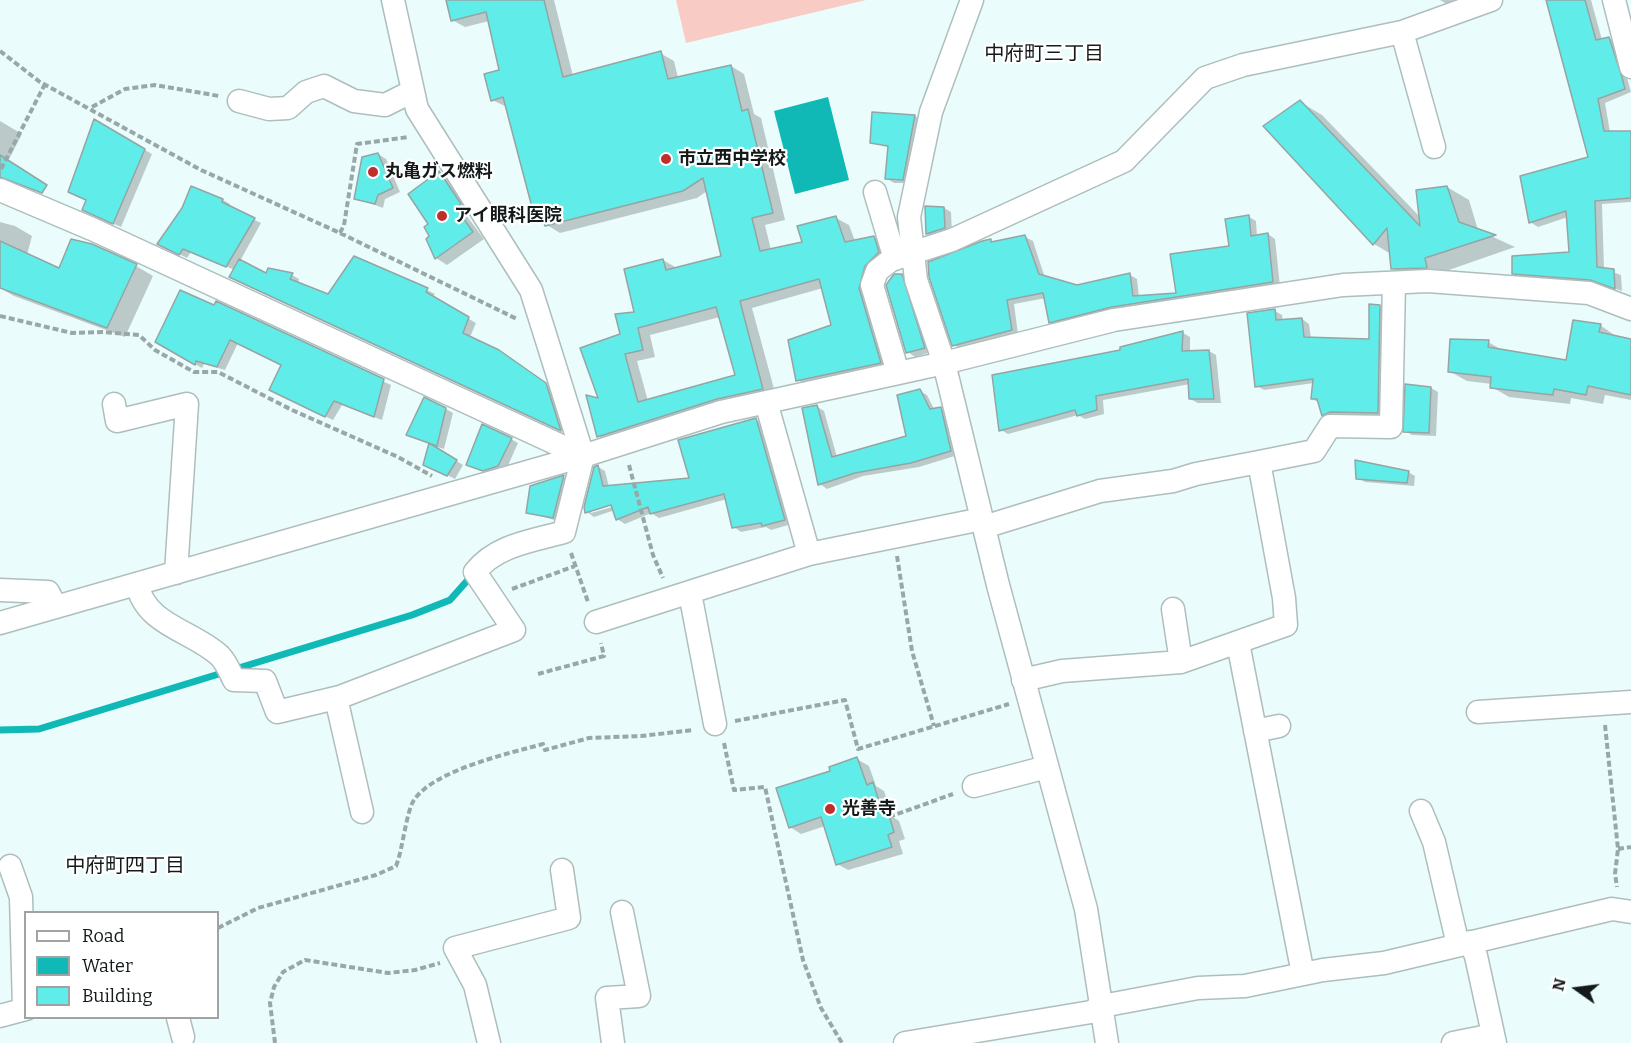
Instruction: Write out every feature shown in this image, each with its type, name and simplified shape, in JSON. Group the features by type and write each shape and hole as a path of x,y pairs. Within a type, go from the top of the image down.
{"street":[{"path":"137,584 140,599 150,612 220,656 230,673 265,681 277,712 336,698 514,630 475,572 484,561 509,547 564,532 583,456 531,290 417,109 393,0"},
{"path":"904,256 909,217 931,112 972,0"},
{"path":"898,373 872,285 877,271 904,256 952,240 1124,160 1205,78 1243,65 1402,32 1491,0"},
{"path":"1614,0 1627,33 1631,66"},
{"path":"1402,32 1434,147"},
{"path":"239,101 269,109 288,108 306,92 324,86 354,101 385,105 413,91"},
{"path":"0,190 583,456"},
{"path":"875,192 916,280 944,363 1026,690 1086,909 1107,1043"},
{"path":"0,623 460,492 722,412 944,363 1114,320 1321,288 1428,281 1589,293 1631,309"},
{"path":"597,622 809,554 894,536 983,523 1100,491 1173,481 1196,474 1314,451 1330,426 1391,427 1394,283"},
{"path":"766,402 809,554"},
{"path":"114,405 117,421 187,404 176,573"},
{"path":"1026,690 1062,670 1181,662 1286,625 1284,598 1259,462"},
{"path":"0,590 48,592 56,607"},
{"path":"680,595 717,724"},
{"path":"1173,609 1181,662"},
{"path":"1238,643 1255,731 1268,845 1303,974"},
{"path":"336,698 362,812"},
{"path":"1478,712 1603,706 1631,702"},
{"path":"1255,731 1279,726"},
{"path":"974,786 1047,767"},
{"path":"1421,811 1434,842 1464,944 1476,956 1494,1039 1453,1043"},
{"path":"10,866 21,897 24,981"},
{"path":"489,1043 475,985 454,948 569,918 562,870"},
{"path":"905,1043 939,1041 1091,1012 1102,1006 1198,988 1245,986 1303,974 1384,963 1612,909 1626,911"},
{"path":"613,1043 607,998 639,996 622,912"},
{"path":"0,1016 24,1009"}],"path":[{"path":"0,51 45,84 201,170 340,233 516,319 543,328"},
{"path":"0,171 45,84"},
{"path":"91,108 125,89 155,85 196,90 239,101"},
{"path":"340,233 344,225 357,144 409,137 427,126"},
{"path":"0,316 72,333 103,332 140,335 155,350 194,372 218,372 292,410 398,456 460,492"},
{"path":"623,444 654,555 680,595"},
{"path":"894,536 912,651 933,726"},
{"path":"491,596 575,566"},
{"path":"219,927 258,908 376,875 396,866 414,800 433,784 470,765 543,744 545,750 589,738 679,733 845,700 858,749 933,726 1026,690"},
{"path":"1603,706 1618,849 1615,873 1626,911"},
{"path":"717,724 734,790 765,787 803,960 821,1008 842,1043"},
{"path":"889,817 974,786"},
{"path":"1618,849 1631,847"},
{"path":"275,1043 270,1003 274,987 283,972 305,960 388,973 415,970 460,958"}],"shaded area":[{"path":"676,0 866,0 686,43"}],"water":[{"path":"828,97 849,180 795,194 774,111"}],"building":[{"path":"446,0 544,0 563,77 661,51 668,79 731,65 742,111 748,109 773,213 752,218 760,251 802,242 797,226 836,216 845,242 874,236 879,252 865,266 859,288 881,363 796,381 788,340 831,325 819,279 740,301 763,389 717,399 597,437 586,395 598,398 580,348 620,334 615,314 634,312 624,269 663,259 666,270 721,256 703,178 683,191 545,226 541,214 534,215 503,97 491,101 484,74 499,70 486,12 451,21","holes":["716,307 735,375 638,402 625,354 643,350 638,328"]},
{"path":"1546,0 1585,0 1596,40 1609,37 1625,89 1598,99 1604,131 1631,131 1631,198 1595,201 1597,267 1614,269 1615,289 1590,280 1512,274 1512,256 1569,252 1566,211 1529,223 1520,176 1588,157"},
{"path":"1300,100 1420,226 1416,190 1447,186 1459,222 1496,235 1425,258 1427,268 1391,269 1387,228 1373,245 1263,126"},
{"path":"872,112 915,115 903,180 885,179 888,146 870,143"},
{"path":"94,119 145,149 113,224 82,210 86,200 68,192"},
{"name":"丸亀ガス燃料","path":"378,153 393,188 378,195 375,204 354,199 362,157"},
{"path":"0,155 47,185 42,193 0,177"},
{"name":"アイ眼科医院","path":"439,171 461,204 456,208 473,232 435,259 426,239 429,236 424,227 428,224 408,194"},
{"path":"191,186 223,199 222,202 255,218 226,267 183,249 179,255 157,244 182,208"},
{"path":"925,206 944,207 945,228 926,234"},
{"path":"1249,215 1251,236 1268,233 1273,282 1112,307 1049,323 1043,293 1007,300 1012,330 952,346 929,277 928,262 982,241 991,239 991,242 1025,235 1039,274 1077,285 1130,273 1133,296 1176,293 1170,254 1229,246 1225,219"},
{"path":"71,239 92,244 137,264 107,328 0,288 0,241 59,268"},
{"path":"354,256 428,288 426,292 469,317 463,333 499,350 546,383 561,431 229,277 239,259 266,273 268,268 293,273 290,279 328,294"},
{"path":"894,274 902,274 925,348 906,353 886,285"},
{"path":"180,290 214,305 216,301 384,379 374,417 334,401 325,417 269,390 281,365 230,340 217,367 196,361 195,365 155,342"},
{"path":"1369,304 1380,305 1378,413 1330,412 1322,416 1317,399 1311,399 1313,379 1255,387 1247,313 1275,309 1276,320 1302,318 1304,337 1369,339"},
{"path":"1573,320 1601,324 1599,332 1631,339 1631,395 1588,386 1586,395 1554,389 1553,395 1490,388 1491,377 1448,372 1450,339 1489,340 1488,347 1566,360"},
{"path":"1183,331 1182,351 1209,350 1214,399 1189,399 1188,379 1096,396 1097,410 1077,416 1075,410 999,431 992,375 1120,350 1120,347"},
{"path":"1405,384 1431,387 1429,433 1403,432"},
{"path":"920,389 930,409 941,407 951,451 911,463 855,473 818,485 802,408 817,405 832,457 906,436 897,395"},
{"path":"424,397 446,408 437,446 406,435"},
{"path":"756,418 785,520 762,526 761,523 732,528 724,494 650,514 648,507 616,520 611,505 585,513 584,507 594,467 598,465 603,486 689,478 678,440"},
{"path":"482,424 512,438 498,466 483,471 466,465"},
{"path":"429,443 457,460 447,476 423,465"},
{"path":"1355,460 1409,471 1407,483 1356,479"},
{"path":"564,475 553,518 526,513 530,486"},
{"name":"光善寺","path":"857,757 867,785 873,782 883,814 888,812 894,832 888,835 892,847 836,865 821,817 789,828 776,788 830,771 829,767"}],"waterway":[{"path":"0,730 39,729 412,615 450,600 466,582"}],"place":[{"name":"市立西中学校","path":"666,159"},
{"name":"丸亀ガス燃料","path":"373,172"},
{"name":"アイ眼科医院","path":"442,216"},
{"name":"光善寺","path":"830,809"}],"district":[{"name":"中府町三丁目","path":"1044,54"},
{"name":"中府町四丁目","path":"125,866"}]}
